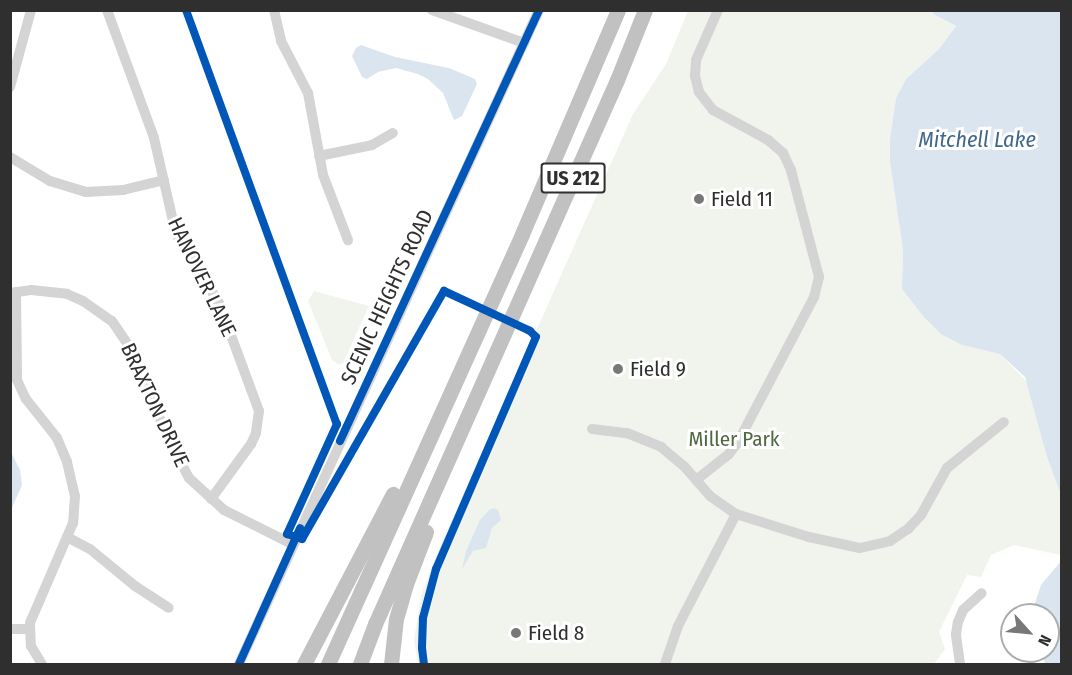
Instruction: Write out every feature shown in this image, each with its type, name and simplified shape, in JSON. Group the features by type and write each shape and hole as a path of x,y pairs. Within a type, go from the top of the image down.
{"highway":[{"name":"US 212","path":"360,664 375,624 617,80 645,10"},
{"name":"US 212","path":"328,664 616,15"},
{"path":"304,664 475,337"},
{"path":"391,664 396,619 406,584 485,392 500,345"}],"street":[{"path":"10,87 31,10"},
{"name":"HANOVER LANE","path":"107,10 154,138 176,234 219,303 259,411 256,434 251,444 211,500"},
{"path":"273,10 280,41 308,93 319,156 329,194 348,240"},
{"path":"432,10 524,43"},
{"name":"SCENIC HEIGHTS ROAD","path":"239,664 292,544 539,10"},
{"path":"696,480 729,454 738,442 814,297 819,277 791,170 783,153 774,143 713,110 699,92 695,76 696,60 718,10"},
{"path":"319,156 372,145 393,134"},
{"path":"10,157 50,182 86,192 123,190 164,180"},
{"name":"BRAXTON DRIVE","path":"13,292 31,290 67,294 83,301 112,321 134,354 179,463 189,478 211,500 233,515 292,544"},
{"path":"13,292 17,380 26,399 57,438 74,487 76,506 67,537 33,611 29,629 31,646 42,664"},
{"path":"592,429 617,430 649,440 672,455 710,496 736,514 848,547 880,544 899,536 915,522 947,468 1004,422"},
{"path":"665,664 678,626 736,514"},
{"path":"67,537 90,549 135,586 169,608"},
{"path":"960,664 956,634 958,622 963,610 982,593"},
{"path":"10,629 29,629"}],"green space":[{"name":"Miller Park","path":"688,11 933,11 933,14 956,26 939,49 906,79 896,98 890,139 890,162 903,250 902,289 962,345 1000,354 1028,383 1047,457 1061,495 1061,555 1014,545 991,555 981,577 967,575 939,632 945,649 934,664 418,664 414,640 421,595 438,551 633,114 666,64"},
{"path":"314,291 369,306 343,363 339,365 332,360 308,301"}],"water":[{"name":"Mitchell Lake","path":"933,11 1061,11 1061,495 1047,457 1025,377 1000,354 962,345 941,334 902,289 903,250 890,162 890,139 896,98 906,79 939,49 956,26 933,14"},
{"path":"361,45 395,57 449,68 475,79 477,84 462,116 454,120 443,93 428,79 418,74 396,68 378,72 367,79 362,77 352,56 356,48"},
{"path":"11,452 20,470 22,485 11,510"},
{"path":"494,508 498,510 501,520 492,528 486,548 473,551 462,569 466,551 480,520"},
{"path":"1061,561 1061,664 1045,664 1060,663 1060,603 1035,603 1041,585"}],"cycle path":[{"path":"186,10 337,424 287,534 302,539 444,291 530,331 536,337 436,569 423,618 424,664"},
{"path":"340,441 539,10"},
{"path":"239,664 300,528"}],"place":[{"name":"Field 11","path":"699,199"},
{"name":"Field 9","path":"618,369"},
{"name":"Field 8","path":"516,633"}]}
